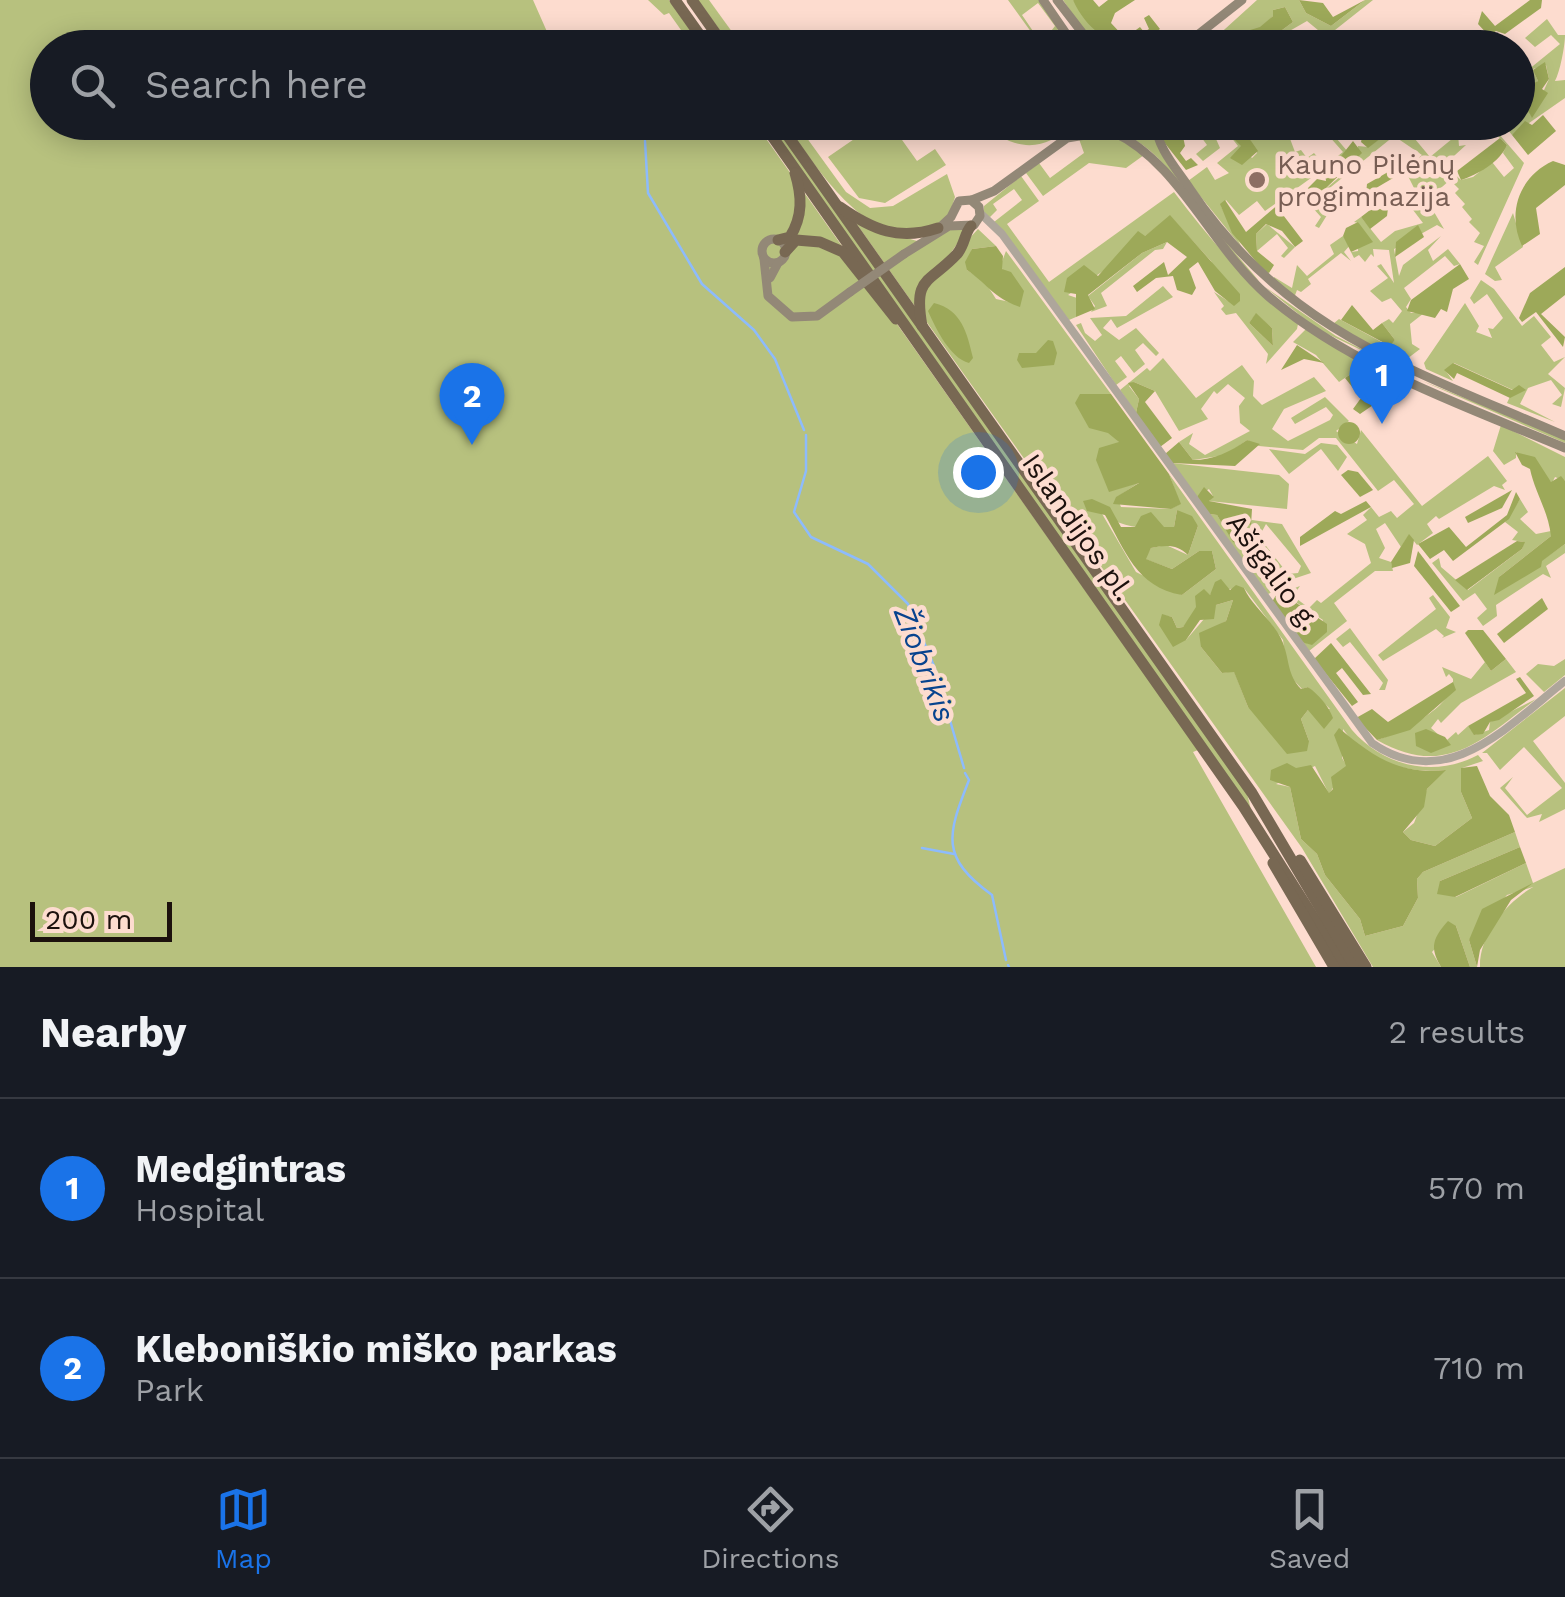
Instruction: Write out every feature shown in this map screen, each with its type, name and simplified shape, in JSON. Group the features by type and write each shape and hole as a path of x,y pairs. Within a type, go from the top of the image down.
{"highway":[{"path":"675,0 696,30"},
{"path":"692,0 713,30"},
{"name":"Islandijos pl.","path":"775,140 1244,806 1345,967"},
{"name":"Islandijos pl.","path":"790,140 1274,828 1355,967"},
{"path":"778,240 792,234 800,211 799,188 789,160"},
{"path":"833,202 883,232 936,231"},
{"path":"922,330 918,300 922,286 958,252 968,225"},
{"path":"782,257 793,241 804,240 843,252 946,381"},
{"path":"1244,806 1294,903 1334,967"},
{"path":"1274,828 1295,852 1366,967"}],"main road":[{"path":"1043,0 1064,30"},
{"path":"1057,0 1080,30"},
{"path":"1204,30 1242,0"},
{"path":"782,257 778,240 763,246 768,296 786,315 811,318 936,231 960,201 994,190 1063,140"},
{"path":"1127,140 1151,153 1220,247 1304,324 1363,359 1565,448"},
{"path":"1159,140 1197,199 1263,284 1355,343 1565,436"},
{"path":"936,231 968,225 994,190"},
{"path":"971,200 980,212"},
{"path":"952,213 968,225"},
{"path":"764,259 782,257"},
{"path":"782,257 770,272 770,289 788,311 810,314 846,295"}],"street":[{"name":"Ašigalio g.","path":"980,212 1008,244 1372,743 1390,754 1419,762 1461,758 1565,681"},
{"name":"Ašigalio g.","path":"968,225 988,228 1008,244"}],"green space":[{"path":"0,0 533,0 546,30 30,30 30,140 767,140 1198,750 1193,752 1316,967 0,967"},
{"path":"648,0 669,0 690,30 681,30 669,13 664,15"},
{"path":"698,0 709,0 731,30 720,30"},
{"path":"1008,0 1040,0 1059,29 1052,30 1055,26 1038,3 1022,15 1030,30"},
{"path":"1063,0 1073,0 1103,30 1083,30"},
{"path":"1073,0 1093,0 1099,7 1108,0 1135,0 1115,13 1111,23 1118,30 1095,30"},
{"path":"1257,0 1299,0 1306,13 1331,26 1365,0 1373,0 1335,30 1318,30 1307,21 1291,30 1282,30 1293,22 1285,7 1273,10 1273,16 1260,28 1224,30"},
{"path":"1299,0 1323,3 1333,17 1365,0 1331,26 1306,13"},
{"path":"1530,0 1542,0 1541,8 1511,30 1484,30 1478,24 1482,11 1495,26"},
{"path":"1285,7 1293,22 1282,30 1250,30 1273,16 1273,10"},
{"path":"1149,15 1160,29 1147,30 1144,18"},
{"path":"1547,19 1558,35 1565,35 1555,81 1565,80 1565,98 1535,119 1549,79 1546,65 1535,68 1535,64 1560,44 1551,35 1535,47 1534,30"},
{"path":"1545,62 1549,79 1542,89 1548,93 1535,113 1538,81 1535,69"},
{"path":"1543,115 1556,131 1528,155 1516,140 1535,140 1535,122"},
{"path":"777,140 787,140 1247,793 1251,810"},
{"path":"797,140 808,140 846,192 870,208 893,206 947,174 955,197 949,216 923,230 899,232 875,224 854,208"},
{"path":"853,140 902,140 917,161 935,149 946,165 885,203 859,198 828,157"},
{"path":"1008,140 1052,140 1040,144"},
{"path":"1079,140 1121,140 1144,155 1126,168 1089,163 1043,196 1026,173 1039,163 1050,178 1084,153"},
{"path":"1134,140 1156,140 1220,235 1259,281 1240,266 1180,184"},
{"path":"1184,140 1180,153 1186,161 1191,158 1198,165 1186,170 1164,142"},
{"path":"1203,140 1216,140 1220,148 1203,161 1196,154 1207,145"},
{"path":"1233,140 1252,158 1257,153 1250,140 1290,140 1295,152 1301,150 1307,158 1314,153 1325,166 1343,152 1332,140 1338,140 1348,152 1326,171 1314,157 1308,162 1314,170 1308,174 1311,178 1265,211 1257,201 1239,215 1226,200 1221,206 1242,247 1188,181 1207,167 1215,180 1229,173 1217,163 1238,146"},
{"path":"1235,140 1250,140 1258,151 1242,165 1230,158 1241,146"},
{"path":"1361,140 1378,140 1368,148"},
{"path":"1378,140 1389,140 1326,191 1328,199 1337,199 1319,228 1315,226 1321,217 1311,206 1318,201 1325,209 1330,203 1322,192 1356,163 1358,146 1368,147"},
{"path":"1400,140 1416,140 1430,157 1451,140 1458,140 1459,146 1466,145 1444,165 1461,180 1473,177 1492,162 1504,177 1514,168 1503,153 1507,145 1502,140 1504,140 1524,163 1478,265 1474,262 1484,246 1474,242 1480,233 1469,222 1472,219 1462,207 1465,204 1455,193 1459,189 1450,180 1427,200 1444,229 1437,225 1394,249 1399,276 1403,265 1441,236 1428,250 1433,261 1448,249 1460,264 1454,266 1445,256 1404,288 1411,299 1406,307 1411,313 1424,313 1410,324 1412,344 1420,349 1403,362 1333,324 1339,319 1389,346 1395,340 1382,323 1389,319 1393,323 1402,311 1391,298 1382,302 1370,291 1388,278 1377,266 1381,264 1394,283 1389,250 1373,249 1374,257 1371,254 1365,262 1359,255 1354,258 1351,252 1358,251 1359,223 1354,222 1361,217 1381,242 1395,231 1423,223 1410,206 1416,192 1402,164 1409,166 1422,155"},
{"path":"1497,140 1507,145 1481,171 1461,180 1457,171"},
{"path":"1353,141 1362,153 1322,192 1331,203 1325,210 1305,191 1317,179 1326,181 1325,174 1330,169 1335,171 1334,165"},
{"path":"1553,161 1565,165 1565,185 1536,208 1540,234 1522,246 1516,221 1519,197 1531,177"},
{"path":"1402,164 1405,171 1366,194 1367,184"},
{"path":"1021,176 1039,201 1007,224 1049,282 1174,192 1232,262 1298,324 1297,329 1266,364 1268,354 1236,313 1226,315 1221,309 1224,306 1214,292 1228,301 1211,261 1170,216 1144,237 1138,232 1109,267 1068,295 1077,298 1076,317 1069,320 994,222 1022,200 1014,189 993,204 997,210 990,217 984,215 984,206","holes":["1256,314 1272,328 1273,346 1249,323"]},
{"path":"1391,194 1396,201 1388,208 1387,216 1370,229 1361,217"},
{"path":"1225,200 1246,232 1281,202 1280,211 1303,241 1295,247 1282,231 1266,224 1256,234 1257,251 1274,265 1269,273 1264,271 1232,233 1220,204"},
{"path":"1513,213 1523,247 1495,267 1502,280 1495,281 1485,274"},
{"path":"1170,215 1240,294 1240,301 1234,306 1215,291 1198,262 1189,269 1196,288 1192,295 1177,290 1173,276 1156,278 1137,292 1133,286 1164,262 1168,275 1187,257 1167,242 1142,253 1088,295 1095,309 1076,317 1076,294 1064,292 1067,278 1084,265 1098,276 1138,231 1145,236"},
{"path":"1358,222 1373,242 1351,252 1343,236 1346,228"},
{"path":"856,223 917,241 952,227 963,230 914,305"},
{"path":"1267,224 1295,247 1284,258 1281,256 1288,248 1277,234 1257,251 1256,234"},
{"path":"1418,225 1424,237 1395,257 1396,242"},
{"path":"978,229 996,246 972,249 967,270 985,282 996,299 1010,302 1001,264 1006,251 1111,394 1080,394 1120,443 1110,491 1140,482 1117,497 1121,507 1170,509 1180,504 1169,474 1365,743 1411,765 1445,766 1478,755 1483,761 1462,768 1461,792 1472,818 1435,846 1411,840 1403,832 1414,823 1427,789 1445,770 1417,770 1375,758 1343,729 1342,758 1347,766 1329,794 1315,766 1276,784 1290,787 1301,839 1317,854 1325,875 1360,919 1365,936 1403,926 1418,898 1417,879 1423,872 1515,832 1520,847 1440,881 1447,894 1456,897 1526,863 1533,883 1565,868 1565,967 1480,967 1484,943 1496,921 1533,887 1507,895 1469,940 1477,967 1470,967 1456,926 1432,952 1441,967 1373,967 1302,848 926,321 922,290","holes":["1177,510 1198,526 1188,555 1166,545 1151,548 1145,559 1172,569 1199,551 1212,551 1216,569 1182,595 1136,572 1101,512 1127,525 1154,528 1174,527","1244,588 1283,640 1288,674 1330,709 1308,710 1301,719 1309,741 1248,707 1234,671 1222,673 1201,647 1215,627 1226,621 1233,600 1216,605 1186,640 1162,615 1172,617 1177,628 1183,627 1214,590"]},
{"path":"1343,236 1351,244 1344,252 1351,261 1341,253 1308,279 1311,284 1301,292 1297,290 1294,298 1274,281 1274,277 1292,288 1297,265 1307,276 1334,254 1330,245"},
{"path":"1167,242 1163,249 1155,250 1101,293 1107,306 1091,312 1095,306 1088,296 1142,253"},
{"path":"996,246 1003,256 1002,269 1011,272 1024,291 1020,307 997,295 967,270 965,262 972,249"},
{"path":"1243,249 1269,273 1264,275"},
{"path":"1460,264 1469,279 1453,289 1447,312 1441,309 1435,318 1407,311 1411,300"},
{"path":"1565,267 1565,295 1541,314 1565,337 1563,347 1536,312 1522,322 1519,318 1530,293"},
{"path":"1481,280 1494,289 1522,326 1534,316 1551,337 1541,345 1554,362 1565,357 1548,374 1565,388 1561,407 1552,404 1562,395 1551,380 1528,388 1520,404 1555,422 1507,403 1513,390 1454,363 1445,370 1453,381 1426,369 1424,363 1465,303 1479,326 1476,332 1492,338 1488,328 1493,329 1503,318 1487,294 1474,304 1470,298"},
{"path":"1163,286 1173,297 1117,328 1111,319 1103,328 1119,340 1136,328 1159,353 1156,356 1143,343 1135,350 1145,364 1134,373 1121,356 1115,361 1127,377 1116,385 1076,325 1081,323 1095,341 1102,335 1090,318 1126,316"},
{"path":"1265,287 1336,336 1401,369 1317,329"},
{"path":"934,303 951,311 962,324 973,358 969,363 956,355 939,334 928,311"},
{"path":"1352,305 1373,330 1382,323 1395,340 1390,346 1341,320"},
{"path":"1256,313 1272,328 1273,346 1249,323"},
{"path":"1306,329 1402,382 1401,385 1379,401 1355,371 1339,382 1316,355 1293,342"},
{"path":"1048,340 1053,341 1057,353 1054,365 1022,368 1017,360 1019,353 1036,353"},
{"path":"1297,345 1324,363 1304,359 1281,370"},
{"path":"1163,358 1196,398 1242,365 1254,381 1253,396 1262,405 1314,377 1326,391 1284,409 1272,429 1288,441 1330,420 1333,415 1326,407 1295,424 1291,418 1325,397 1349,421 1336,431 1357,444 1361,430 1422,506 1488,456 1507,481 1502,485 1505,490 1494,486 1439,519 1436,516 1427,524 1433,533 1417,545 1409,535 1401,547 1385,523 1376,529 1385,548 1379,558 1391,562 1393,571 1375,571 1334,603 1347,621 1309,651 1301,642 1312,644 1323,620 1282,593 1300,586 1293,596 1309,608 1317,600 1321,603 1371,563 1365,544 1347,534 1367,520 1363,515 1371,507 1379,517 1391,511 1397,518 1414,504 1394,480 1378,491 1336,438 1319,438 1303,450 1259,446 1247,440 1226,455 1193,460 1179,442 1193,433 1189,444 1205,455 1250,431 1240,423 1239,406 1245,398 1228,384 1217,394 1214,391 1201,409 1208,419 1179,431 1155,391 1134,382 1129,386 1139,399 1136,413 1120,390"},
{"path":"1453,363 1512,390 1519,385 1526,390 1510,398 1457,373 1454,379 1444,370"},
{"path":"1355,371 1379,401 1360,414 1353,409 1361,398 1345,378"},
{"path":"1420,380 1565,438 1565,443"},
{"path":"1128,383 1155,391 1145,402 1172,438 1160,447 1136,413 1139,399"},
{"path":"1080,394 1111,394 1169,474 1181,504 1171,509 1113,504 1116,497 1139,483 1109,492 1096,460 1099,448 1119,442 1108,433 1089,428 1075,403"},
{"path":"1349,422 1357,425 1357,441 1349,444 1341,441 1338,433 1341,425"},
{"path":"1501,425 1565,457 1565,481 1555,477 1552,483 1516,452 1516,458 1504,465 1493,451"},
{"path":"1247,440 1260,444 1235,466 1172,463 1165,454 1179,442 1193,460 1208,459"},
{"path":"1321,443 1337,445 1347,457 1338,471 1321,449 1289,474 1269,449 1305,454"},
{"path":"1515,452 1535,457 1551,482 1561,476 1565,481 1565,544 1542,561 1541,567 1494,595 1499,577 1551,536 1530,469 1522,465"},
{"path":"1172,463 1279,475 1289,484 1287,509 1209,501 1213,496 1209,489 1197,497"},
{"path":"1348,470 1358,472 1373,490 1360,497 1341,475"},
{"path":"1204,487 1214,497 1209,501 1252,509 1251,525 1235,518 1256,541 1248,548 1233,542 1217,515 1209,514 1197,497"},
{"path":"1512,490 1502,508 1468,523 1465,517"},
{"path":"1516,492 1520,499 1509,519 1453,561 1444,550 1430,559 1418,544 1449,527 1466,547 1507,515"},
{"path":"1092,499 1110,507 1121,527 1135,527 1141,516 1151,512 1164,527 1174,527 1177,510 1192,516 1198,526 1188,555 1175,547 1162,546 1151,548 1146,559 1172,569 1199,551 1212,551 1216,569 1182,595 1153,584 1126,554 1105,515 1087,511 1083,501"},
{"path":"1520,499 1528,512 1520,519 1536,534 1551,531 1551,536 1499,577 1541,561 1565,544 1565,553 1546,566 1551,578 1543,574 1496,605 1497,616 1483,626 1477,618 1487,609 1475,593 1463,601 1432,563 1439,558 1441,567 1468,590 1522,549 1524,542 1512,540 1518,532 1505,522"},
{"path":"1366,501 1371,507 1300,546 1300,537 1335,511 1341,514"},
{"path":"1209,514 1217,515 1279,589 1268,594"},
{"path":"1233,517 1247,524 1252,520 1282,524 1311,573 1284,582 1256,537","holes":["1266,524 1301,566 1298,573 1288,574 1259,537"]},
{"path":"1409,534 1414,540 1410,563 1392,568 1391,562"},
{"path":"1517,541 1525,542 1522,549 1467,590 1455,580"},
{"path":"1418,551 1460,606 1451,612 1414,566"},
{"path":"1221,579 1230,590 1236,585 1244,588 1280,636 1296,683 1301,689 1308,687 1316,693 1331,713 1333,718 1324,729 1308,710 1301,719 1309,741 1307,751 1287,754 1248,707 1234,672 1222,673 1201,647 1199,633 1226,621 1233,600 1216,605 1214,619 1200,620 1186,640 1173,647 1159,625 1162,614 1172,617 1177,628 1183,627 1196,607 1195,596 1204,589 1210,595 1215,582"},
{"path":"1282,593 1327,624 1327,632 1312,645 1301,642 1272,602"},
{"path":"1433,595 1450,617 1446,628 1456,632 1442,638 1436,629 1383,661 1378,655 1436,609 1429,598"},
{"path":"1542,598 1548,609 1504,643 1497,634"},
{"path":"1350,628 1388,680 1385,690 1379,690 1383,683 1350,642 1343,647 1336,639"},
{"path":"1483,630 1506,659 1491,671 1465,633"},
{"path":"1331,643 1371,694 1363,695 1342,668 1336,673 1358,702 1352,706 1314,659"},
{"path":"1506,659 1516,672 1461,703 1431,728 1450,745 1447,740 1456,732 1458,735 1468,726 1475,735 1489,730 1490,722 1536,699 1480,740 1462,750 1423,756 1377,740 1412,725 1445,699 1453,679 1449,674 1446,677 1442,667 1471,679 1485,662 1491,671"},
{"path":"1565,659 1565,675 1544,692 1526,674 1538,664 1554,666"},
{"path":"1520,677 1534,696 1490,722 1483,734 1474,735 1468,726 1526,693 1516,679"},
{"path":"1453,682 1456,690 1410,730 1377,740 1356,718 1372,709 1388,722"},
{"path":"1565,688 1565,716 1533,741 1565,783 1565,809 1539,822 1542,814 1527,818 1500,788 1513,777 1505,788 1527,815 1562,788 1524,747 1500,770 1487,753 1482,753"},
{"path":"1339,728 1387,761 1414,769 1446,770 1427,789 1424,807 1403,832 1411,840 1435,846 1472,818 1461,792 1461,768 1477,766 1490,796 1509,815 1515,832 1423,872 1417,879 1418,898 1403,926 1365,936 1360,919 1325,875 1317,854 1301,839 1290,787 1270,780 1271,770 1287,763 1296,768 1311,765 1329,793 1333,789 1331,777 1346,766 1334,735"},
{"path":"1426,729 1445,737 1451,745 1431,753 1416,746 1415,733"},
{"path":"1520,847 1526,863 1455,897 1437,894 1440,881"},
{"path":"1533,883 1511,900 1480,950 1477,967 1469,940 1482,909"},
{"path":"1448,921 1456,926 1470,967 1441,967 1437,960 1434,943"}],"waterway":[{"name":"Žiobrikis","path":"645,141 648,193 702,284 754,330 775,359 804,430"},
{"name":"Žiobrikis","path":"806,435 806,471 794,512 811,537 868,564 908,604 934,666 964,768"},
{"name":"Žiobrikis","path":"965,773 969,780 956,816 953,844 963,869 992,895 1006,960"},
{"path":"922,848 954,854"}],"place":[{"name":"Kauno Pilėnų progimnazija","path":"1257,180"},
{"name":"Medgintras","path":"1382,424"},
{"name":"Kleboniškio miško parkas","path":"472,445"}]}
